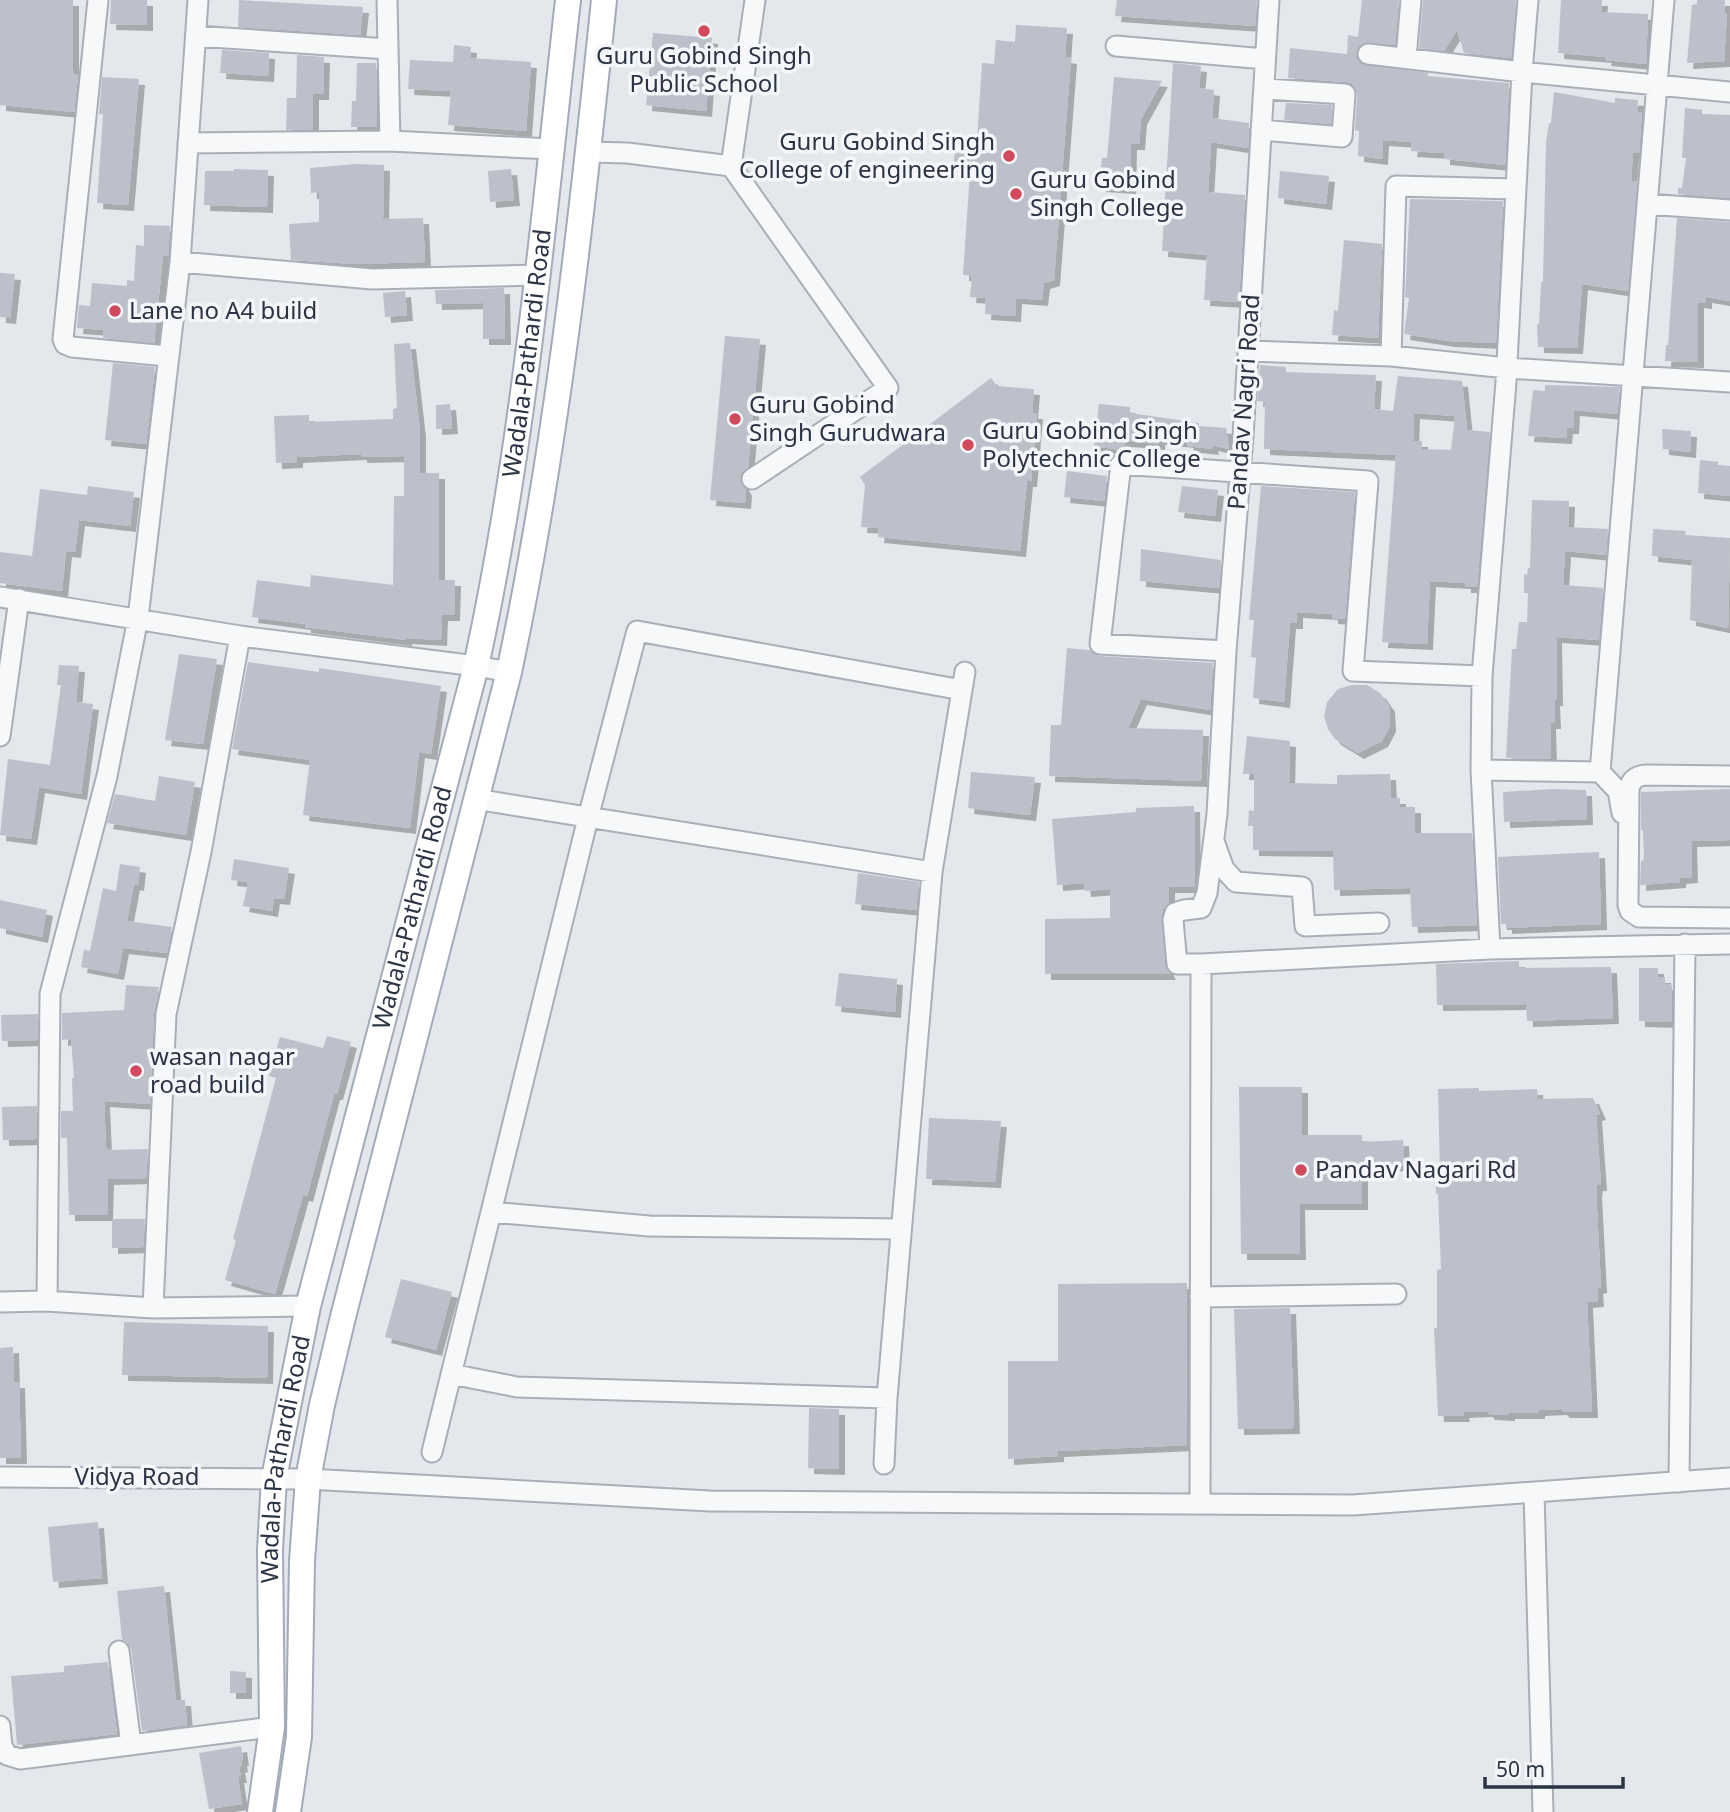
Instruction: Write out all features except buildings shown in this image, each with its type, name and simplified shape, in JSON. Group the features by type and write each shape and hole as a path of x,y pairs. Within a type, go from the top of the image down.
{"main road":[{"name":"Wadala-Pathardi Road","path":"260,1812 272,1727 270,1550 274,1478 308,1306 476,666 496,575 537,275 568,0"},
{"name":"Wadala-Pathardi Road","path":"288,1812 299,1737 302,1561 308,1479 342,1317 509,672 533,547 575,274 604,0"}],"street":[{"path":"98,0 63,338 65,344 72,347 167,356"},
{"path":"47,1301 50,994 107,776 138,618 180,262 198,0"},
{"path":"387,0 390,141"},
{"path":"752,479 888,388 731,166 755,0"},
{"name":"Pandav Nagri Road","path":"1201,964 1177,964 1173,920 1175,913 1184,909 1201,908 1204,903 1208,893 1214,839 1269,0"},
{"path":"1406,58 1411,0"},
{"path":"1490,949 1481,770 1482,676 1507,368 1528,0"},
{"path":"1600,772 1664,0"},
{"path":"196,36 388,49"},
{"path":"1116,46 1265,59"},
{"path":"1368,54 1730,92"},
{"path":"1261,130 1342,137 1345,94 1265,89"},
{"path":"188,144 390,141 551,149"},
{"path":"589,152 627,153 731,166"},
{"path":"1391,356 1396,186 1516,189"},
{"path":"1647,204 1730,210"},
{"path":"180,262 372,279 537,275"},
{"path":"1248,351 1391,356 1507,368 1730,382"},
{"path":"1226,651 1100,644 1121,464 1368,481 1353,671 1482,676"},
{"path":"0,736 10,598 240,636 509,672"},
{"path":"432,1452 588,818 637,631 963,681 932,872 887,1398 884,1464"},
{"path":"153,1308 166,1014 201,852 240,636"},
{"path":"1481,770 1600,772 1618,791 1622,815 1620,866"},
{"path":"1730,776 1646,775 1638,776 1632,781 1629,791 1628,905 1630,911 1639,917 1730,918"},
{"path":"475,799 932,872"},
{"path":"1214,839 1224,869 1237,882 1302,887 1305,926 1379,923"},
{"path":"1679,1482 1685,944"},
{"path":"1200,1504 1201,964 1490,949 1730,944"},
{"path":"491,1212 649,1226 901,1229"},
{"path":"1200,1297 1396,1294"},
{"path":"0,1302 47,1301 153,1308 308,1306"},
{"path":"451,1374 517,1387 887,1398"},
{"name":"Vidya Road","path":"0,1477 308,1479 710,1501 1353,1505 1730,1478"},
{"path":"1534,1493 1543,1812"},
{"path":"119,1651 131,1745"},
{"path":"0,1726 2,1746 7,1755 13,1758 272,1727"}],"place":[{"name":"Guru Gobind Singh Public School","path":"704,31"},
{"name":"Guru Gobind Singh College of engineering","path":"1009,156"},
{"name":"Guru Gobind Singh College","path":"1016,194"},
{"name":"Lane no A4 build","path":"115,311"},
{"name":"Guru Gobind Singh Gurudwara","path":"735,419"},
{"name":"Guru Gobind Singh Polytechnic College","path":"968,445"},
{"name":"wasan nagar road build","path":"136,1071"},
{"name":"Pandav Nagari Rd","path":"1301,1170"}]}
